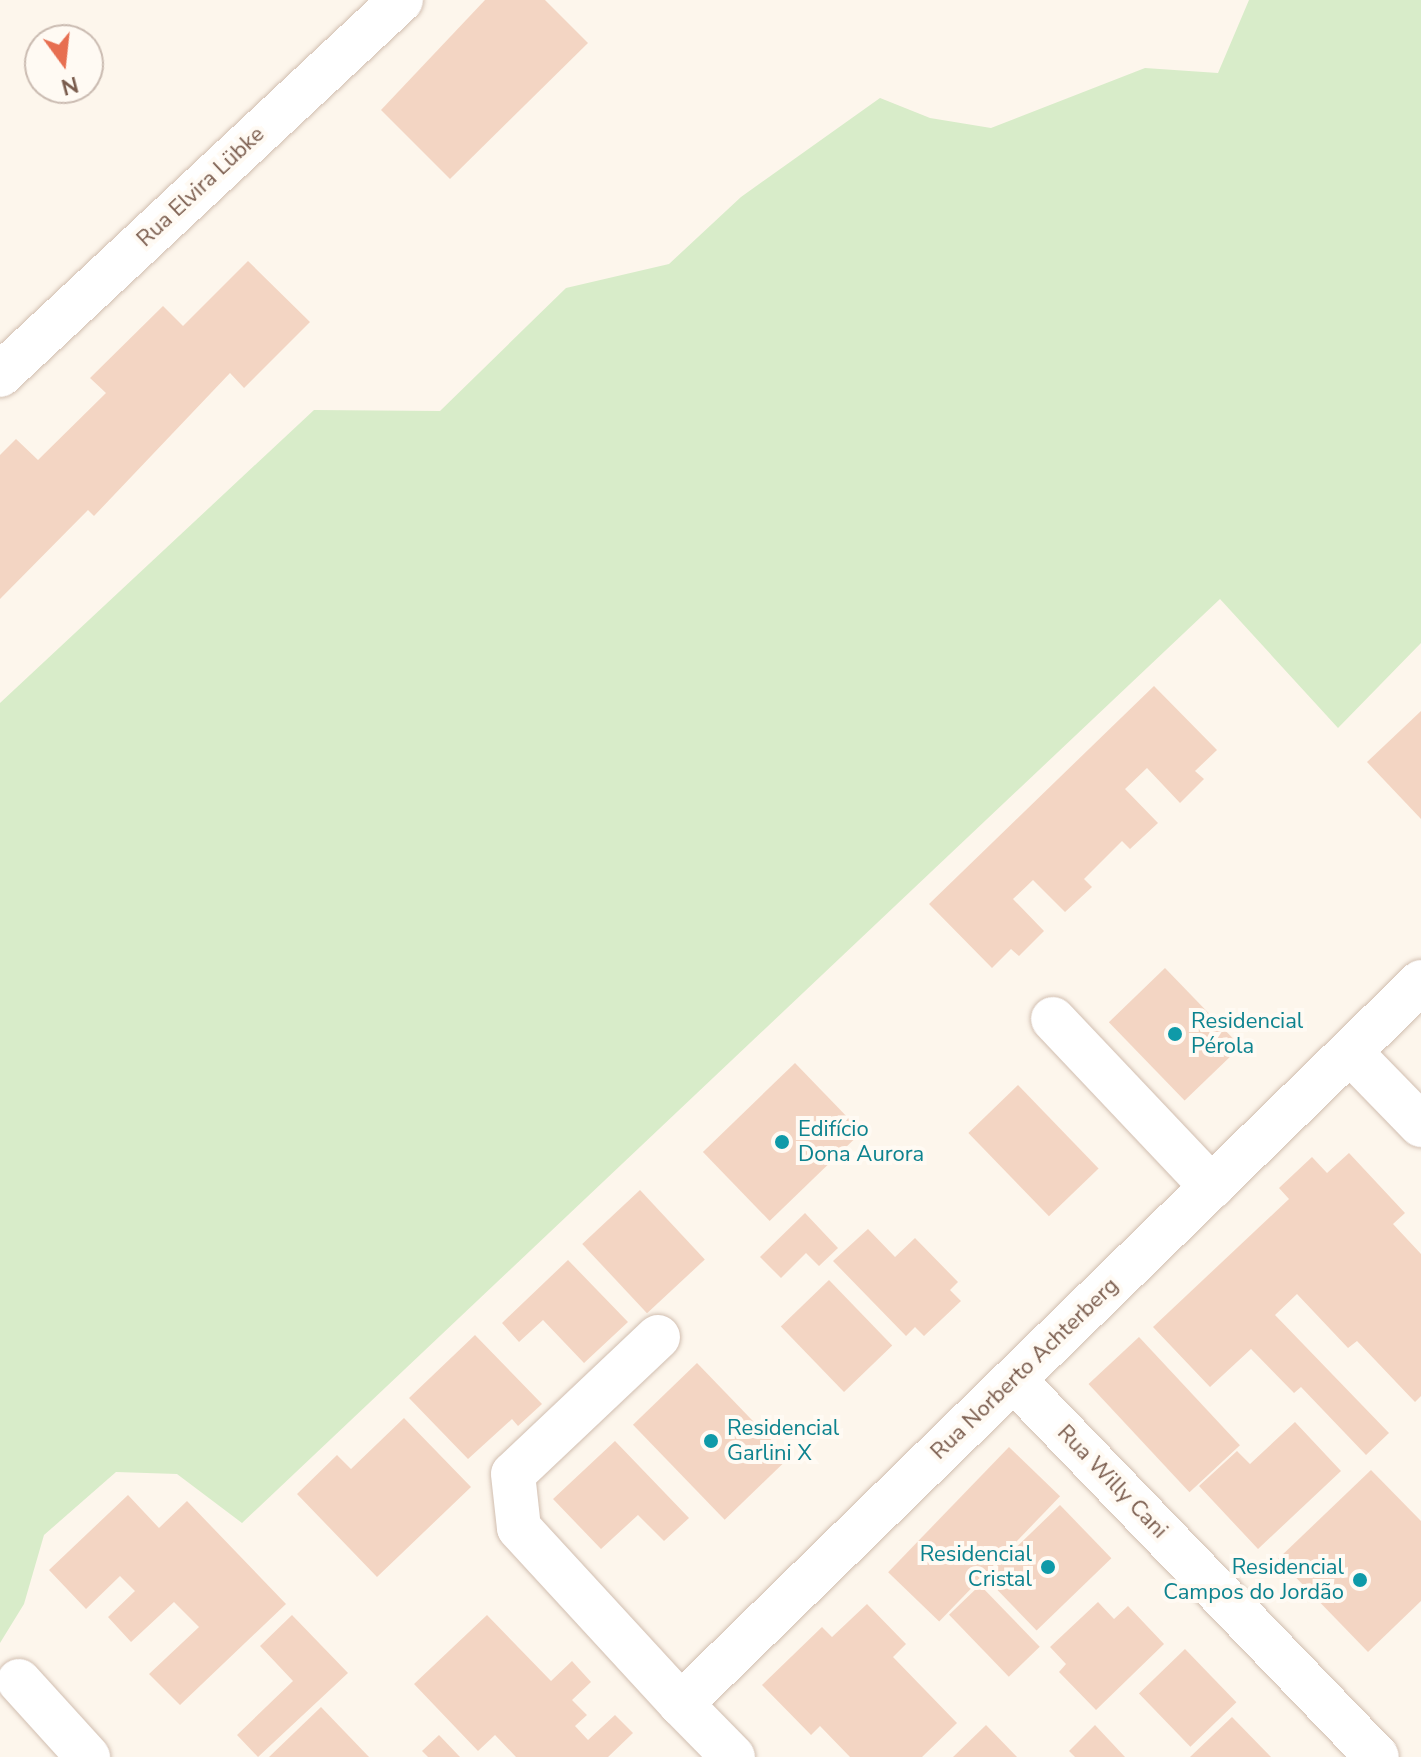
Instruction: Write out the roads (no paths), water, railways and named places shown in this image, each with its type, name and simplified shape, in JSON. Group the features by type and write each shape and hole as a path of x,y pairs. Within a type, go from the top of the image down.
{"street":[{"name":"Rua Elvira Lübke","path":"0,375 401,0"},
{"name":"Rua Norberto Achterberg","path":"681,1704 1421,982"},
{"path":"1053,1019 1212,1187"},
{"path":"1350,1052 1421,1125"},
{"path":"658,1337 513,1474 519,1528 733,1757"},
{"name":"Rua Willy Cani","path":"1014,1380 1377,1757"},
{"path":"19,1681 88,1757"}],"place":[{"name":"Residencial Pérola","path":"1175,1034"},
{"name":"Edifício Dona Aurora","path":"782,1142"},
{"name":"Residencial Garlini X","path":"711,1441"},
{"name":"Residencial Cristal","path":"1048,1567"},
{"name":"Residencial Campos do Jordão","path":"1360,1580"}]}
